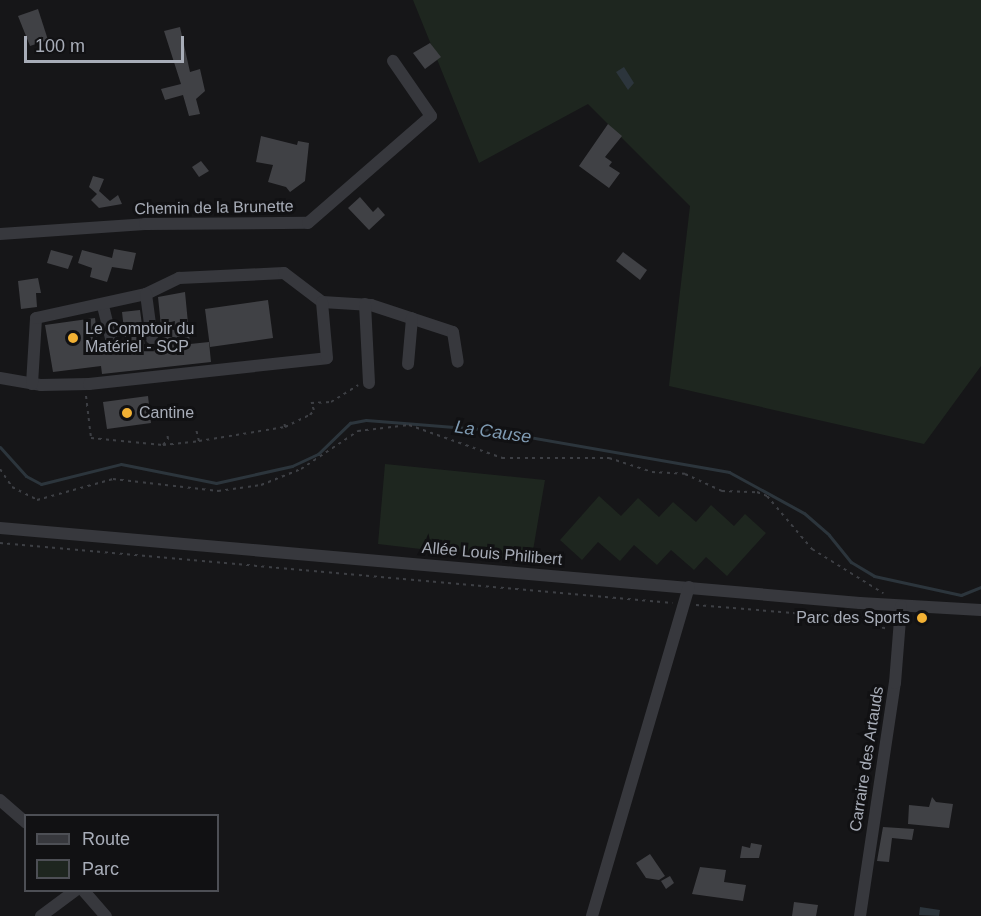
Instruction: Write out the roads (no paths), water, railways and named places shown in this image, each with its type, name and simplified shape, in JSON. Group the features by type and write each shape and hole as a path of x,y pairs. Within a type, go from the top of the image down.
{"street":[{"name":"Chemin de la Brunette","path":"0,234 145,225 308,223 430,116 393,62"},
{"path":"32,384 36,318 103,306 146,294 179,278 284,273 322,302 364,304 453,332 458,362"},
{"path":"146,294 152,339"},
{"path":"0,378 32,384 89,384 327,357 322,302"},
{"path":"364,304 369,383"},
{"path":"103,306 112,341"},
{"path":"408,364 412,318"},
{"name":"Allée Louis Philibert","path":"0,528 688,588 901,610 981,610"},
{"path":"592,916 688,588"},
{"name":"Carraire des Artauds","path":"860,916 896,683 901,610"},
{"path":"0,800 24,820"},
{"path":"41,916 75,892"},
{"path":"84,892 106,916"}],"waterway":[{"name":"La Cause","path":"0,447 26,476 41,484 121,464 216,483 292,466 318,454 350,423 366,420 489,430 729,472 804,513 829,535 851,562 874,576 961,595 981,587"}],"place":[{"name":"Le Comptoir du Matériel - SCP","path":"73,338"},
{"name":"Cantine","path":"127,413"},
{"name":"Parc des Sports","path":"922,618"}]}
